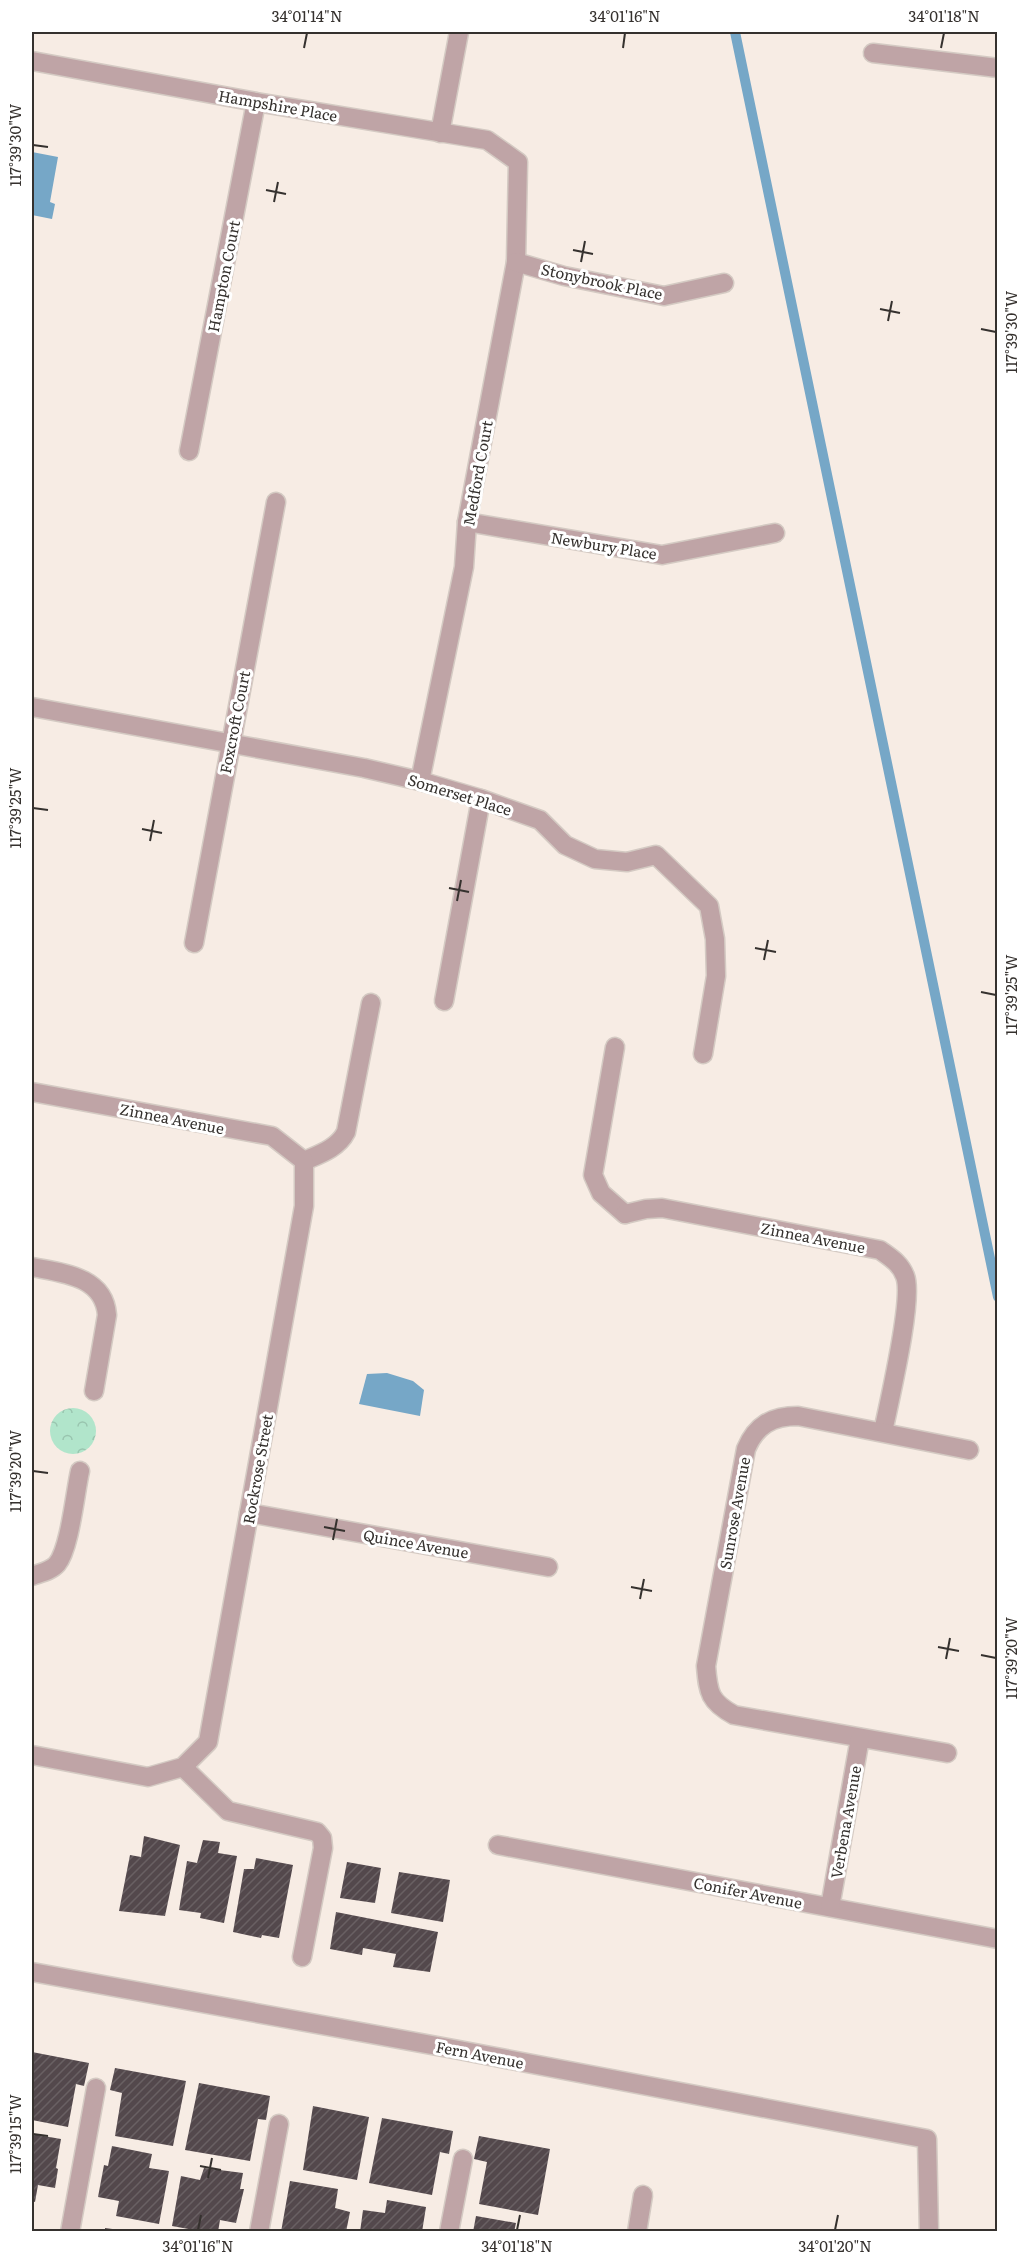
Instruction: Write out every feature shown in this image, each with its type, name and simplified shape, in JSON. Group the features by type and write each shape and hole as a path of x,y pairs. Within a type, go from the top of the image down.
{"street":[{"path":"440,133 459,32"},
{"path":"873,53 998,68"},
{"name":"Hampshire Place","path":"32,61 256,102 487,140 518,162"},
{"name":"Hampton Court","path":"189,451 256,102"},
{"name":"Medford Court","path":"420,782 464,567 467,522 516,261 518,162"},
{"name":"Stonybrook Place","path":"516,261 564,276 664,296 724,283"},
{"name":"Foxcroft Court","path":"194,943 276,502"},
{"name":"Newbury Place","path":"467,522 662,555 775,533"},
{"name":"Somerset Place","path":"32,707 364,768 481,798 540,820 565,845 595,859 627,862 656,855 709,906 715,939 716,976 703,1054"},
{"path":"444,1001 481,798"},
{"path":"304,1161 342,1141 346,1132 371,1003"},
{"name":"Zinnea Avenue","path":"615,1047 593,1175 601,1193 625,1214 662,1208 880,1250 897,1262 906,1278 907,1305 883,1432"},
{"name":"Zinnea Avenue","path":"32,1092 272,1136 304,1161"},
{"name":"Rockrose Street","path":"183,1767 208,1742 304,1206 304,1161"},
{"path":"32,1267 72,1275 87,1281 100,1293 106,1303 107,1315 94,1392"},
{"name":"Sunrose Avenue","path":"860,1738 734,1715 717,1706 707,1685 706,1666 746,1449 751,1436 764,1423 783,1416 798,1416 969,1450"},
{"path":"32,1576 57,1565 64,1550 80,1471"},
{"name":"Quince Avenue","path":"249,1513 548,1567"},
{"path":"860,1738 947,1753"},
{"name":"Verbena Avenue","path":"830,1907 860,1738"},
{"path":"32,1755 148,1777 183,1767 228,1811 317,1832 322,1838 322,1848 302,1957"},
{"name":"Conifer Avenue","path":"498,1845 998,1939"},
{"name":"Fern Avenue","path":"32,1972 927,2139 929,2232"},
{"path":"70,2232 96,2088"},
{"path":"259,2232 279,2124"},
{"path":"449,2232 463,2159"},
{"path":"637,2232 643,2195"}],"green space":[{"path":"73,1408 89,1415 96,1431 89,1447 73,1454 57,1447 50,1431 57,1415"}],"water":[{"path":"32,152 58,157 50,202 55,204 52,219 32,215"},
{"path":"387,1373 413,1381 424,1390 420,1416 359,1404 367,1374"}],"building":[{"path":"144,1836 180,1845 165,1916 119,1911 130,1855 141,1857"},
{"path":"203,1840 220,1842 218,1853 237,1856 224,1923 200,1918 201,1913 179,1910 187,1861 197,1863"},
{"path":"256,1858 293,1865 279,1938 262,1935 261,1938 233,1932 244,1869 254,1869"},
{"path":"347,1862 381,1868 375,1903 340,1898"},
{"path":"399,1872 450,1880 443,1922 391,1913"},
{"path":"336,1912 438,1932 430,1972 393,1967 396,1954 363,1948 362,1955 330,1949"},
{"path":"32,2052 89,2063 84,2086 76,2084 68,2127 32,2120"},
{"path":"115,2068 186,2081 173,2146 115,2136 122,2093 110,2090"},
{"path":"199,2083 270,2096 266,2120 258,2119 250,2161 185,2150"},
{"path":"313,2106 369,2117 357,2180 303,2170"},
{"path":"382,2118 453,2131 449,2154 440,2152 432,2195 369,2183"},
{"path":"32,2134 61,2139 55,2188 38,2185 35,2202 32,2201"},
{"path":"479,2136 550,2149 538,2215 479,2204 487,2162 474,2159"},
{"path":"112,2146 152,2154 149,2168 169,2171 159,2224 116,2216 119,2201 98,2197 104,2165 108,2166"},
{"path":"204,2168 243,2173 240,2189 244,2189 236,2223 220,2220 218,2232 172,2226 181,2176 200,2180"},
{"path":"290,2181 338,2189 335,2208 350,2212 346,2232 281,2232"},
{"path":"387,2200 426,2207 422,2232 360,2232 363,2210 385,2213"},
{"path":"476,2216 516,2223 514,2232 473,2232"},
{"path":"105,2228 120,2230 120,2232 105,2232"}],"waterway":[{"path":"735,32 998,1297"}]}
